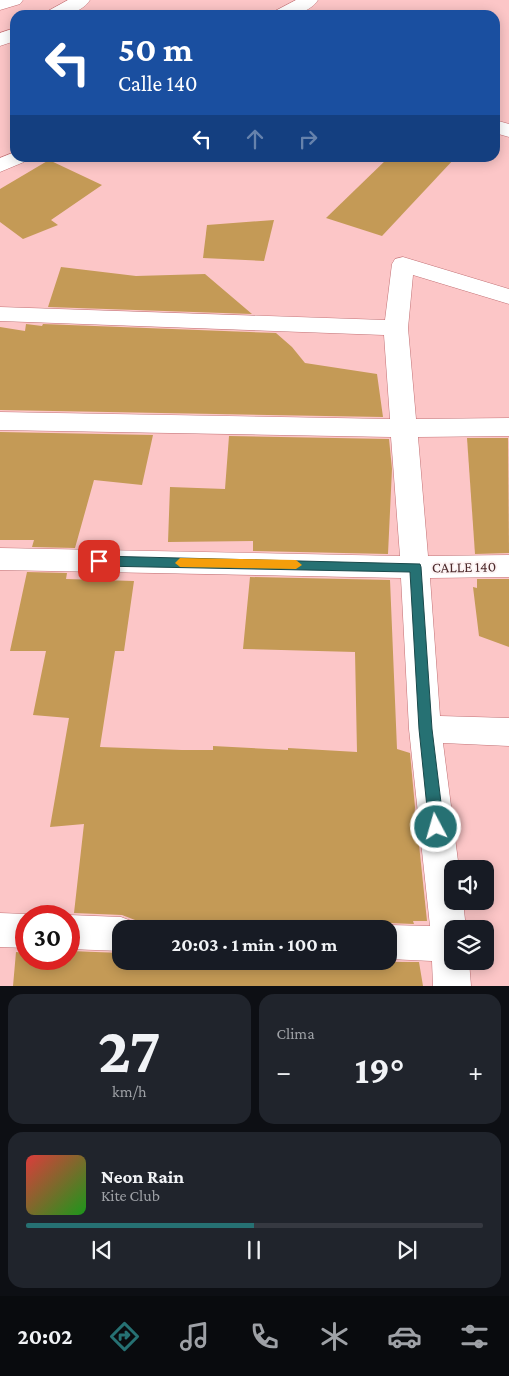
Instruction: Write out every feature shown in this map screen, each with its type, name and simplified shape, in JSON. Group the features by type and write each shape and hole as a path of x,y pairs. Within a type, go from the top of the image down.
{"street":[{"path":"0,5 14,0"},
{"path":"63,10 81,0"},
{"path":"290,10 309,0"},
{"path":"447,920 425,729 415,567 396,328 403,264 509,297"},
{"path":"0,314 396,328"},
{"path":"0,421 404,428 509,427"},
{"name":"CALLE 140","path":"0,559 415,567 509,566"},
{"path":"425,729 509,732"},
{"path":"0,930 15,931"},
{"path":"80,932 112,934"},
{"path":"397,942 444,944"},
{"path":"451,970 452,986"}],"building":[{"path":"46,162 53,162 102,185 51,220 58,225 23,239 0,222 0,189"},
{"path":"384,162 451,162 382,236 326,218"},
{"path":"274,220 264,261 203,258 207,225"},
{"path":"61,267 136,276 205,274 252,314 48,307"},
{"path":"26,324 276,333 292,347 305,363 377,374 383,417 0,410 0,327 25,331"},
{"path":"0,432 153,435 142,485 94,480 75,548 32,547 34,540 0,540"},
{"path":"229,436 389,439 392,469 388,554 253,551 253,541 168,542 170,487 225,489"},
{"path":"467,438 508,438 509,553 475,554"},
{"path":"27,572 67,573 66,579 134,581 124,651 115,651 100,747 213,750 213,746 357,752 355,652 243,649 250,577 390,580 397,749 410,753 415,807 413,834 418,835 427,921 413,921 414,924 397,923 397,920 135,920 122,915 80,913 80,905 75,905 84,824 50,827 69,718 33,715 46,651 10,651"},
{"path":"477,579 509,579 509,647 479,636 473,587 477,588"},
{"path":"80,951 112,953 112,970 397,970 397,962 419,962 423,986 13,986 15,963 15,970 80,970"}],"slow traffic":[{"path":"180,563 296,565"}],"route":[{"path":"99,561 415,567 425,729 436,827"}]}
